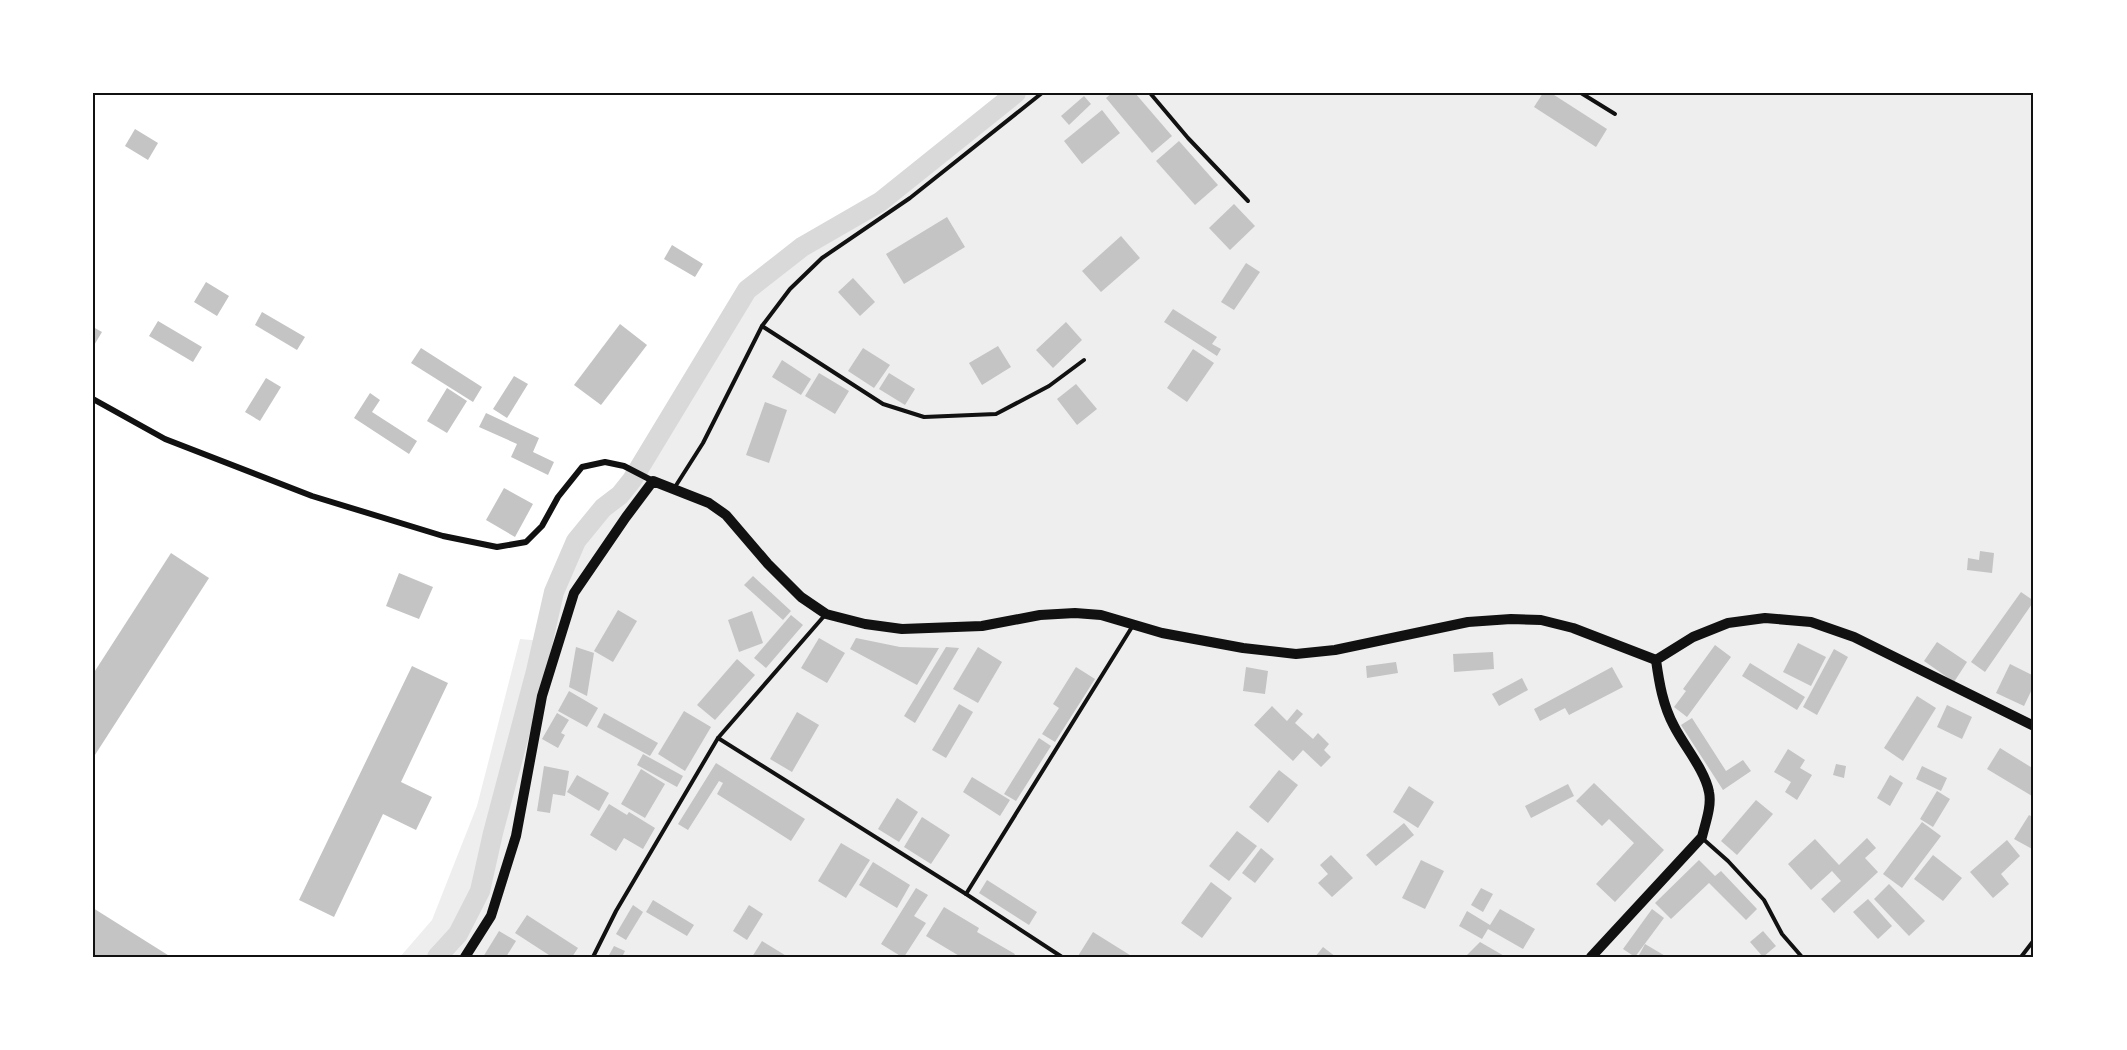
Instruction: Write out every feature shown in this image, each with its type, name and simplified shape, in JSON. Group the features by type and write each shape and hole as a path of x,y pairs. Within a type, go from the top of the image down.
{"street":[{"path":"93,399 165,439 312,496 443,536 496,547 526,542 542,526 558,497 582,467 605,462 624,466 642,477 709,503 726,515 801,597 825,614 865,624 902,629 982,626 1040,615 1075,613 1101,615 1162,633 1243,648 1296,654 1346,648 1468,622 1511,619 1540,620 1574,628 1656,660"},
{"path":"465,957 491,916 516,836 542,696 574,593 653,481"},
{"path":"1656,660 1693,637 1728,623 1765,618 1811,621 1854,637 2034,726"},
{"path":"1591,957 1702,837 1707,817 1709,792 1696,762 1673,725 1659,684 1656,660"}],"lane":[{"path":"1150,93 1188,138 1248,201"},
{"path":"1581,93 1615,114"},
{"path":"673,490 703,443 762,326 790,289 822,258 910,198 1042,94"},
{"path":"762,326 883,404 924,417 996,414 1049,386 1084,360"},
{"path":"593,957 616,911 718,738 825,614"},
{"path":"966,894 1135,624"},
{"path":"718,738 1062,957"},
{"path":"1702,837 1764,900 1782,934 1802,957"},
{"path":"2021,957 2034,940"}],"shaded area":[{"path":"1016,93 2034,93 2034,957 400,957 432,920 477,806 520,639 543,641 559,577 576,541 589,524 632,480 747,290 802,247 880,202"}],"building":[{"path":"1112,93 1135,93 1172,136 1152,153 1106,98"},
{"path":"1543,93 1551,93 1607,129 1596,147 1534,107"},
{"path":"1084,96 1091,104 1069,125 1061,116"},
{"path":"1102,110 1120,133 1082,164 1064,141"},
{"path":"135,129 158,143 148,160 125,146"},
{"path":"1179,141 1218,185 1195,205 1156,161"},
{"path":"1234,204 1255,226 1230,250 1209,228"},
{"path":"947,217 965,247 904,284 886,254"},
{"path":"1121,236 1140,258 1101,292 1082,271"},
{"path":"672,245 703,264 695,277 664,259"},
{"path":"1246,263 1260,272 1234,310 1221,302"},
{"path":"853,278 875,302 860,316 838,292"},
{"path":"206,282 229,296 217,316 194,302"},
{"path":"1173,309 1217,337 1212,344 1221,349 1217,356 1164,322"},
{"path":"262,312 305,337 297,350 255,325"},
{"path":"158,321 202,347 193,362 149,336"},
{"path":"1066,322 1082,340 1053,368 1036,350"},
{"path":"620,324 647,345 601,405 574,385"},
{"path":"93,327 102,332 93,347"},
{"path":"998,346 1011,367 982,385 969,363"},
{"path":"421,348 482,387 473,402 411,363"},
{"path":"863,348 890,365 874,388 848,371"},
{"path":"1193,349 1214,363 1187,402 1167,388"},
{"path":"782,360 811,379 801,395 772,377"},
{"path":"819,373 849,391 835,414 805,396"},
{"path":"889,373 915,389 905,405 879,389"},
{"path":"514,376 528,384 507,418 493,409"},
{"path":"266,378 281,387 260,421 245,412"},
{"path":"1076,384 1097,409 1077,425 1057,399"},
{"path":"447,388 467,401 447,433 427,421"},
{"path":"370,393 380,400 372,412 417,441 409,454 354,418"},
{"path":"765,402 787,410 769,463 746,455"},
{"path":"486,413 539,438 533,452 554,462 548,475 511,457 517,444 479,427"},
{"path":"504,488 533,504 515,537 486,520"},
{"path":"1980,551 1994,553 1992,573 1967,570 1968,558 1979,560"},
{"path":"171,553 209,578 93,758 93,674"},
{"path":"399,573 433,587 419,619 386,606"},
{"path":"753,576 791,611 783,620 744,585"},
{"path":"2021,592 2034,601 1985,672 1971,662"},
{"path":"618,610 637,621 613,662 594,651"},
{"path":"752,611 763,643 739,652 728,620"},
{"path":"791,615 803,625 766,668 754,658"},
{"path":"819,638 845,653 827,683 801,668"},
{"path":"856,638 900,647 939,648 917,685 850,649"},
{"path":"1937,642 1967,662 1954,682 1924,661"},
{"path":"1798,643 1826,657 1811,686 1783,672"},
{"path":"1715,645 1731,657 1687,717 1674,707 1686,691 1683,689"},
{"path":"576,647 594,653 587,696 569,687"},
{"path":"946,647 959,648 915,723 904,716"},
{"path":"978,647 1002,662 978,703 953,689"},
{"path":"1834,649 1848,657 1817,715 1803,707"},
{"path":"1493,652 1494,669 1454,672 1453,654"},
{"path":"737,659 755,675 715,720 697,705"},
{"path":"1396,662 1398,673 1367,678 1366,666"},
{"path":"1750,663 1805,697 1797,710 1742,676"},
{"path":"2010,664 2034,676 2034,685 2024,706 1996,693"},
{"path":"412,666 448,683 401,782 432,797 416,830 383,814 334,917 299,900"},
{"path":"1076,667 1095,679 1055,742 1042,734 1059,708 1053,704"},
{"path":"1246,667 1268,671 1265,694 1243,691"},
{"path":"1612,667 1623,687 1569,715 1565,708 1540,721 1534,709"},
{"path":"1522,678 1528,690 1499,706 1492,694"},
{"path":"569,691 598,708 587,727 558,711"},
{"path":"1917,696 1936,708 1903,761 1884,748"},
{"path":"959,704 973,712 946,758 932,750"},
{"path":"1947,705 1972,717 1962,739 1937,727"},
{"path":"1272,706 1287,721 1297,709 1303,714 1295,723 1313,739 1318,733 1329,744 1324,750 1331,757 1321,767 1303,750 1293,761 1254,725"},
{"path":"684,711 711,727 685,771 658,754"},
{"path":"797,712 819,725 792,772 770,759"},
{"path":"557,713 569,720 561,733 565,735 558,748 542,739"},
{"path":"604,713 658,743 650,756 597,727"},
{"path":"1692,718 1726,771 1743,760 1751,771 1723,790 1681,725"},
{"path":"1039,738 1051,746 1016,801 1004,794"},
{"path":"2000,748 2034,769 2032,796 1987,769"},
{"path":"1788,749 1805,760 1800,768 1812,775 1797,800 1785,792 1791,782 1774,772"},
{"path":"643,754 683,776 677,787 637,765"},
{"path":"716,763 805,819 791,841 717,794 723,783 719,781 688,830 678,824"},
{"path":"1836,764 1846,766 1844,778 1833,775"},
{"path":"544,766 569,771 565,796 553,794 550,813 537,811"},
{"path":"1922,766 1947,778 1941,791 1916,779"},
{"path":"641,769 665,784 645,818 621,804"},
{"path":"1279,770 1298,785 1268,823 1249,807"},
{"path":"577,775 609,793 599,811 567,792"},
{"path":"1890,775 1903,783 1890,806 1877,798"},
{"path":"972,777 1010,800 1000,816 963,792"},
{"path":"1594,783 1664,850 1615,902 1596,884 1634,843 1609,819 1602,826 1576,801"},
{"path":"1568,784 1574,796 1531,818 1525,806"},
{"path":"1409,786 1434,802 1418,828 1393,812"},
{"path":"1937,791 1950,799 1933,827 1920,819"},
{"path":"897,798 918,812 899,842 878,829"},
{"path":"1756,800 1773,814 1737,855 1721,841"},
{"path":"609,804 627,815 629,812 655,828 643,849 624,838 616,851 590,835"},
{"path":"2029,815 2034,818 2034,850 2014,839"},
{"path":"922,817 950,835 931,864 904,847"},
{"path":"1922,822 1941,836 1902,888 1883,874"},
{"path":"1404,823 1414,835 1376,866 1366,855"},
{"path":"1237,831 1257,846 1229,881 1209,866"},
{"path":"1867,838 1876,848 1865,858 1878,872 1834,913 1821,899 1841,881 1832,871 1811,890 1788,864 1815,839 1839,865"},
{"path":"2007,840 2020,856 2001,874 2009,884 1993,898 1970,872"},
{"path":"841,843 870,860 846,898 818,881"},
{"path":"1261,848 1274,859 1255,883 1242,873"},
{"path":"1331,855 1353,878 1332,897 1318,883 1328,874 1320,865"},
{"path":"1933,855 1962,878 1943,901 1914,879"},
{"path":"1421,860 1444,871 1425,909 1402,898"},
{"path":"1699,860 1715,876 1721,871 1757,909 1746,920 1709,883 1671,919 1655,903"},
{"path":"873,862 910,885 897,908 859,885"},
{"path":"987,880 1037,912 1029,925 979,893"},
{"path":"1211,882 1232,898 1202,938 1181,923"},
{"path":"1889,884 1925,921 1909,936 1874,899"},
{"path":"916,888 928,895 914,916 926,923 902,957 881,944"},
{"path":"1481,888 1493,894 1483,912 1471,905"},
{"path":"1868,899 1892,926 1878,939 1853,912"},
{"path":"653,900 694,925 687,936 646,912"},
{"path":"633,905 643,912 626,940 616,934"},
{"path":"749,905 763,914 747,940 733,931"},
{"path":"944,907 979,928 977,932 1015,954 1013,957 961,957 926,936"},
{"path":"93,908 171,957 93,957"},
{"path":"1500,909 1535,929 1523,949 1488,929 1482,939 1459,926 1467,911 1490,925"},
{"path":"1652,909 1664,918 1635,957 1623,949"},
{"path":"527,915 578,948 572,957 552,957 515,933"},
{"path":"499,931 516,941 506,957 483,957"},
{"path":"1763,931 1776,946 1763,957 1750,942"},
{"path":"1093,932 1133,957 1078,956"},
{"path":"762,941 788,957 752,957"},
{"path":"1480,942 1506,957 1465,957"},
{"path":"1645,944 1667,957 1638,957"},
{"path":"614,946 625,951 622,957 608,957"},
{"path":"1323,947 1336,957 1315,957"}],"waterway":[{"path":"437,957 458,934 480,891 554,592 576,541 603,508 620,495 632,480 747,290 802,247 880,202 1016,93"}]}
